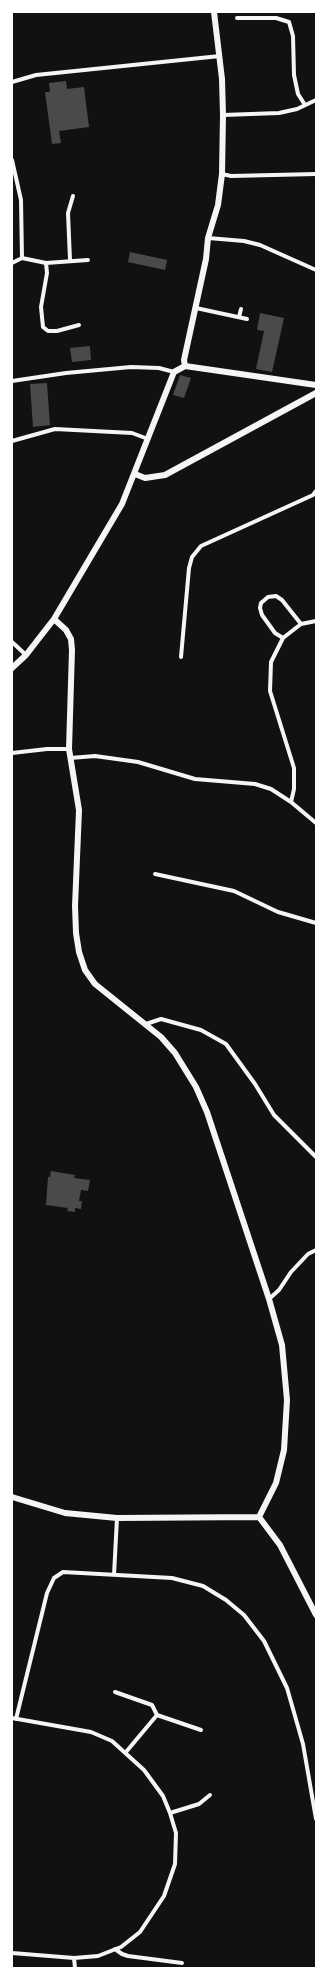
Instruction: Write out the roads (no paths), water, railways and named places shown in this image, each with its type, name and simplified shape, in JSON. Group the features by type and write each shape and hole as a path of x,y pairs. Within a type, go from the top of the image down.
{"street":[{"path":"185,366 184,360 206,259 208,238 218,205 222,174 223,114 220,56 214,12"},
{"path":"237,18 276,18 289,22 293,36 298,94 305,105"},
{"path":"12,82 36,74 220,56"},
{"path":"223,114 279,112 297,109 316,100"},
{"path":"12,160 21,200 22,258"},
{"path":"222,174 231,176 316,174"},
{"path":"70,260 68,212 73,196"},
{"path":"208,238 244,241 260,245 316,270"},
{"path":"12,262 22,258 46,263 70,260 88,260"},
{"path":"46,263 47,273 41,307 44,327 48,331 56,331 79,325"},
{"path":"196,308 247,319"},
{"path":"239,318 241,309"},
{"path":"12,668 26,655 54,619 122,504 174,372 185,366 316,385"},
{"path":"12,381 66,373 131,367 159,368 174,372"},
{"path":"307,398 309,392 308,384"},
{"path":"135,474 145,478 165,475 316,393"},
{"path":"12,442 55,430 132,433 148,440"},
{"path":"181,657 189,568 192,557 201,546 313,495 316,491"},
{"path":"282,638 276,633 262,615 260,608 261,603 268,597 276,596 282,600 301,624"},
{"path":"54,619 66,630 71,639 72,650 69,749 78,810 75,906 76,933 79,952 85,970 95,984 103,992 146,1024 175,1053 196,1087 206,1112 269,1299 282,1345 286,1372 286,1428 276,1484 259,1517"},
{"path":"291,802 294,789 294,768 270,691 271,662 282,638 301,624 316,621"},
{"path":"12,642 26,655"},
{"path":"12,753 47,749 69,749"},
{"path":"70,758 95,756 138,762 195,779 255,784 271,789 291,802 316,823"},
{"path":"155,874 234,891 278,912 316,923"},
{"path":"146,1024 161,1019 201,1030 226,1044 255,1084 274,1115 316,1157"},
{"path":"269,1299 279,1290 299,1263 308,1254 316,1250"},
{"path":"12,1497 65,1513 117,1518 259,1517"},
{"path":"259,1517 280,1545 316,1615"},
{"path":"114,1575 117,1518"},
{"path":"12,1953 74,1958 98,1956 115,1949 140,1932 161,1901 171,1880 175,1864 176,1833 163,1796 144,1770 126,1752 112,1741 91,1732 14,1718 47,1593 54,1578 63,1572 172,1578 202,1586 226,1600 244,1615 264,1641 287,1688 303,1744 316,1819"},
{"path":"115,1692 152,1705 157,1715 201,1730"},
{"path":"126,1752 157,1715"},
{"path":"170,1813 199,1804 210,1795"},
{"path":"115,1949 128,1956 182,1963"},
{"path":"74,1958 75,1968"}]}
